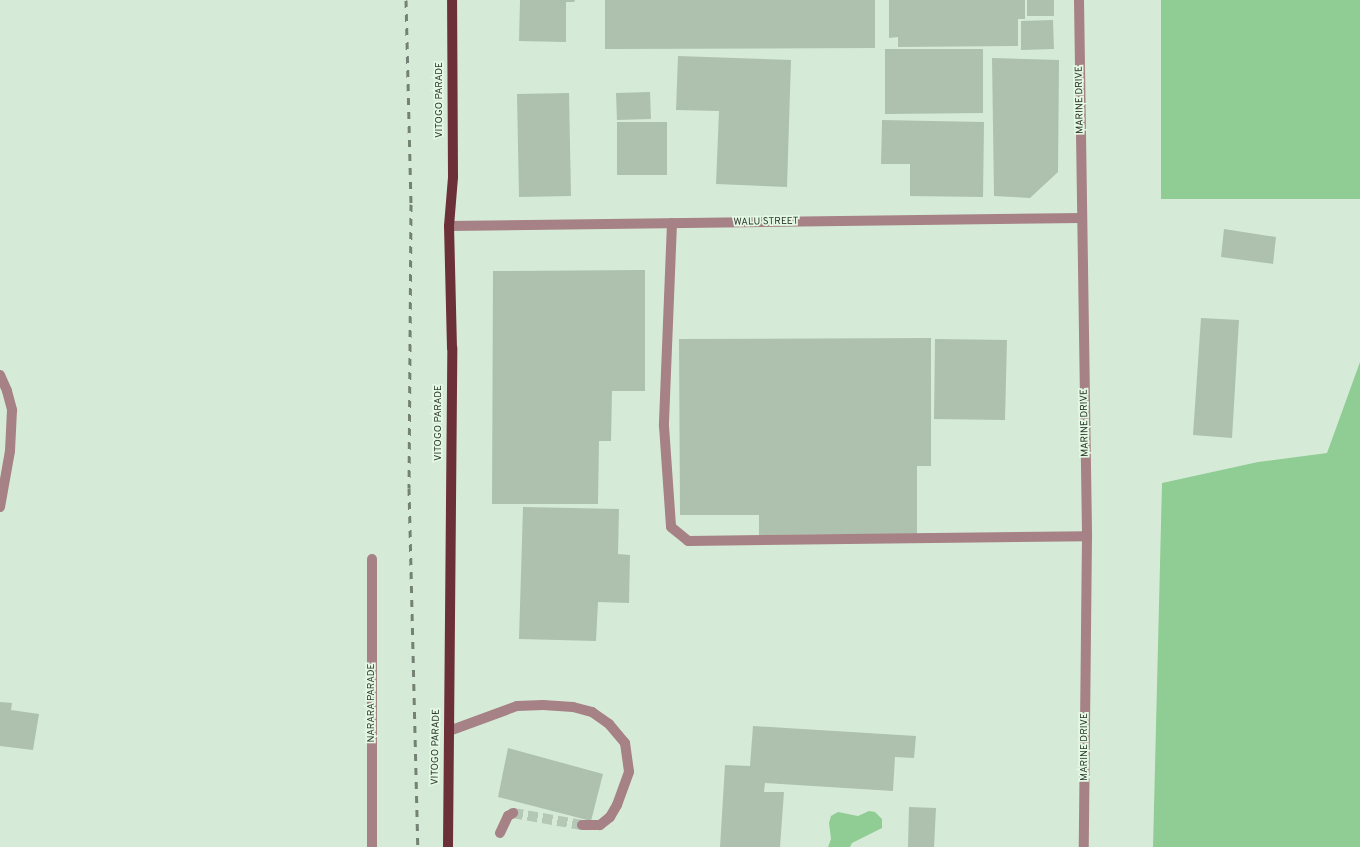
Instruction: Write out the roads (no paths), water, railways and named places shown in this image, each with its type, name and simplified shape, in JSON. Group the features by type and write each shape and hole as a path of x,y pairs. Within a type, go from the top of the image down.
{"main road":[{"name":"VITOGO PARADE","path":"448,847 452,348 449,226 453,177 452,0"}],"street":[{"name":"MARINE DRIVE","path":"1079,0 1087,536 1084,847"},
{"name":"WALU STREET","path":"449,226 1082,218"},
{"path":"672,223 664,426 671,527 688,541 1087,536"},
{"path":"0,375 7,391 12,410 10,451 0,507"},
{"name":"NARARA PARADE","path":"372,559 372,847"},
{"path":"449,731 518,706 543,705 573,707 592,712 609,724 625,743 629,772 617,805 610,817 600,825 582,825"},
{"path":"500,833 508,816 513,813"}],"tunnel":[{"path":"513,813 582,825"}],"railway":[{"path":"406,0 411,204 409,488 418,847"}]}
